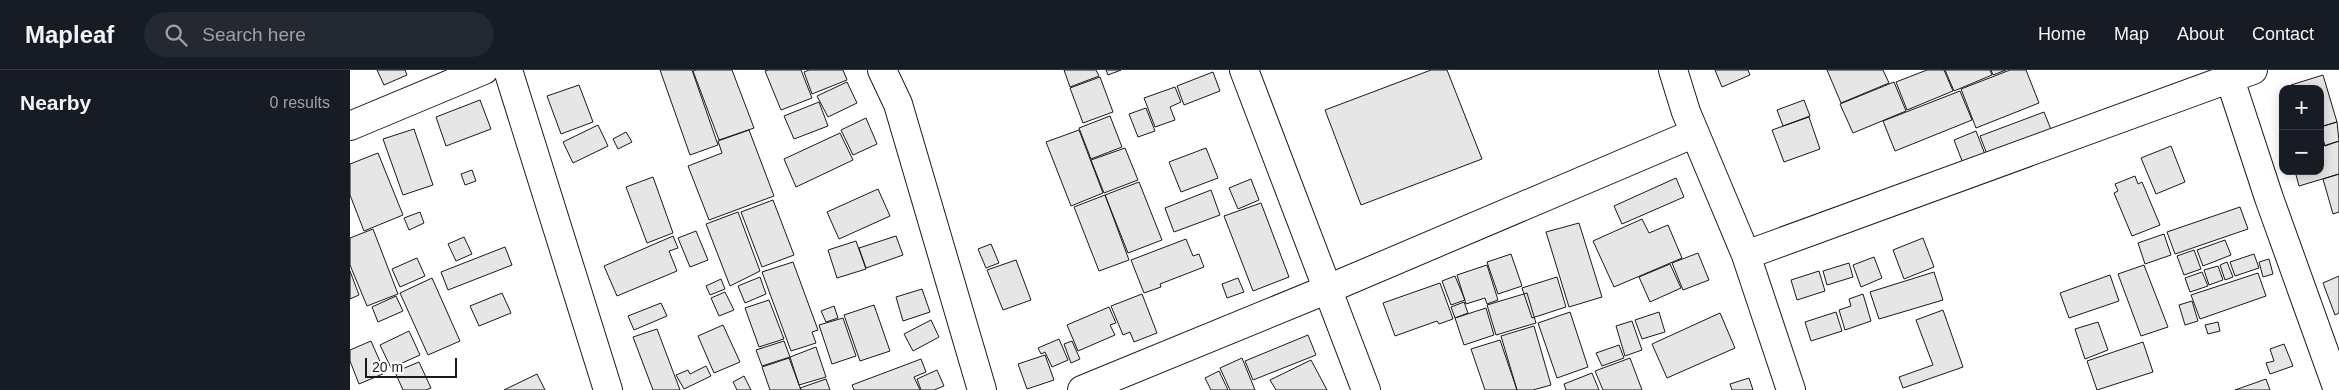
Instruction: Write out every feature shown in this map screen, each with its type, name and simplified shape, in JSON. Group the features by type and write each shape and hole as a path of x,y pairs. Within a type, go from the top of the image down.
{"street":[{"path":"351,123 484,70"},
{"path":"508,70 608,390"},
{"path":"882,70 898,104 982,390"},
{"path":"1244,70 1366,390"},
{"path":"1673,70 1695,133 1746,255 1791,390"},
{"path":"1746,255 2236,73 2269,198 2338,390"},
{"path":"1082,390 1328,289 1695,133"}],"building":[{"path":"377,70 405,70 407,75 384,85"},
{"path":"660,70 692,70 718,145 690,155"},
{"path":"732,70 754,128 719,140 693,71"},
{"path":"801,70 812,98 781,110 765,71"},
{"path":"809,70 843,70 847,80 812,94 804,72"},
{"path":"1064,70 1096,70 1099,76 1070,87"},
{"path":"1106,70 1121,70 1108,75"},
{"path":"1431,70 1447,70 1482,159 1361,205 1325,110"},
{"path":"1715,70 1748,70 1750,75 1722,87"},
{"path":"1827,70 1883,70 1889,83 1841,103"},
{"path":"1927,70 1944,70 1953,91 1907,110 1896,82"},
{"path":"1945,70 1990,70 1992,75 1954,91"},
{"path":"1991,70 2006,70 1993,75"},
{"path":"2010,70 2026,70 2039,103 1976,128 1961,89"},
{"path":"1213,72 1220,91 1184,105 1177,86"},
{"path":"2323,75 2337,122 2324,126 2324,85 2291,85"},
{"path":"1100,77 1113,112 1083,123 1070,88"},
{"path":"847,82 857,103 828,117 817,96"},
{"path":"1894,82 1906,111 1853,133 1840,104"},
{"path":"579,85 593,122 561,134 547,96"},
{"path":"1175,87 1181,102 1170,107 1175,120 1155,127 1144,98"},
{"path":"1960,91 1972,120 1895,151 1883,121"},
{"path":"480,100 491,129 446,146 436,117"},
{"path":"1804,100 1810,116 1783,126 1777,110"},
{"path":"819,102 828,126 794,139 784,116"},
{"path":"1146,108 1155,131 1138,137 1129,114"},
{"path":"2044,112 2052,132 1988,157 1980,136"},
{"path":"1110,116 1122,147 1091,159 1079,128"},
{"path":"1809,117 1820,149 1784,162 1772,130"},
{"path":"866,118 877,144 853,155 841,130"},
{"path":"2337,122 2339,141 2325,146 2324,126"},
{"path":"598,125 608,146 573,163 563,142"},
{"path":"414,129 433,185 403,195 383,139"},
{"path":"749,130 774,196 709,220 688,166 722,153 718,141"},
{"path":"1079,130 1103,193 1071,206 1046,142"},
{"path":"1976,131 1986,157 1964,166 1954,140"},
{"path":"626,132 632,142 618,149 613,139"},
{"path":"840,133 853,160 796,187 784,159"},
{"path":"2339,141 2339,174 2299,186 2296,175 2324,175 2324,146"},
{"path":"2171,146 2185,182 2156,194 2141,158"},
{"path":"1125,148 1138,180 1104,193 1091,160"},
{"path":"1206,148 1218,178 1181,192 1169,162"},
{"path":"378,153 403,215 364,231 350,195 350,164"},
{"path":"472,170 476,181 465,185 461,174"},
{"path":"2339,174 2339,212 2333,214 2323,179"},
{"path":"2135,176 2138,184 2142,182 2160,225 2132,236 2114,193 2118,191 2115,184"},
{"path":"653,177 673,233 647,243 626,187"},
{"path":"1676,178 1684,197 1622,224 1614,206"},
{"path":"1251,179 1259,200 1238,209 1229,188"},
{"path":"1139,182 1162,240 1128,253 1105,195"},
{"path":"878,189 890,216 839,239 827,212"},
{"path":"1211,190 1220,215 1174,232 1165,208"},
{"path":"1105,195 1129,260 1099,271 1074,207"},
{"path":"773,200 794,255 762,267 741,212"},
{"path":"1261,203 1289,277 1253,291 1224,216"},
{"path":"2240,207 2248,229 2175,254 2167,232"},
{"path":"420,212 424,223 409,230 404,218"},
{"path":"738,212 760,271 730,286 706,224"},
{"path":"1642,219 1649,233 1668,225 1682,258 1614,287 1593,241"},
{"path":"1579,223 1602,297 1569,307 1546,232"},
{"path":"373,229 398,294 367,306 350,265 350,238"},
{"path":"696,231 708,260 690,267 678,238"},
{"path":"2164,234 2171,255 2145,264 2138,243"},
{"path":"673,236 678,248 669,251 677,271 617,296 604,266"},
{"path":"896,236 903,255 866,268 859,248"},
{"path":"464,237 472,254 456,261 448,244"},
{"path":"1923,238 1934,267 1904,279 1893,250"},
{"path":"1186,239 1193,256 1199,254 1204,267 1160,284 1161,287 1144,293 1131,260"},
{"path":"2225,240 2231,255 2203,266 2197,250"},
{"path":"856,241 866,269 837,278 828,250"},
{"path":"991,244 999,263 986,268 978,249"},
{"path":"505,247 512,265 448,290 441,272"},
{"path":"2194,250 2201,269 2184,275 2177,256"},
{"path":"1698,253 1709,280 1683,290 1672,263"},
{"path":"1511,254 1522,286 1498,294 1487,262"},
{"path":"2254,254 2259,268 2235,276 2230,262"},
{"path":"1874,257 1882,278 1861,287 1853,265"},
{"path":"417,258 425,276 400,287 392,269"},
{"path":"2269,259 2273,274 2263,277 2259,262"},
{"path":"1016,260 1031,300 1003,310 987,270"},
{"path":"793,262 818,330 812,332 816,343 791,351 762,272"},
{"path":"2227,262 2233,277 2225,280 2220,265"},
{"path":"1849,263 1853,277 1827,285 1823,271"},
{"path":"1670,264 1681,288 1650,302 1639,277"},
{"path":"1487,265 1498,300 1487,304 1485,298 1466,304 1457,275"},
{"path":"2144,265 2168,327 2141,336 2118,274"},
{"path":"2218,266 2223,280 2209,285 2204,270"},
{"path":"350,271 359,295 350,299"},
{"path":"1819,271 1825,291 1797,300 1791,280"},
{"path":"1934,272 1943,300 1879,319 1870,292"},
{"path":"2202,272 2208,286 2190,292 2185,278"},
{"path":"2258,273 2266,296 2200,319 2191,295"},
{"path":"2110,275 2119,301 2069,318 2060,293"},
{"path":"1455,276 1465,300 1451,305 1442,281"},
{"path":"2339,276 2339,313 2335,315 2323,283"},
{"path":"760,277 766,294 745,303 738,286"},
{"path":"1557,277 1566,307 1532,318 1522,288"},
{"path":"432,278 460,341 428,355 400,293"},
{"path":"1238,278 1244,292 1227,298 1222,284"},
{"path":"721,279 725,289 710,295 706,286"},
{"path":"1440,283 1453,319 1439,324 1437,321 1395,336 1383,303"},
{"path":"922,289 930,312 903,321 896,297"},
{"path":"725,292 734,310 719,316 711,298"},
{"path":"502,293 511,313 479,326 470,306"},
{"path":"1527,293 1536,323 1496,335 1487,305"},
{"path":"1142,294 1157,333 1134,342 1130,332 1123,335 1111,306"},
{"path":"1863,294 1871,321 1845,330 1839,310 1851,306 1849,299"},
{"path":"396,296 403,311 378,322 372,307"},
{"path":"769,300 784,339 759,347 745,308"},
{"path":"2192,301 2198,321 2185,325 2179,305"},
{"path":"1464,302 1468,313 1455,318 1451,307"},
{"path":"661,303 667,316 634,330 628,316"},
{"path":"874,305 890,351 860,361 844,315"},
{"path":"834,306 838,318 826,322 821,311"},
{"path":"1109,307 1116,323 1110,325 1115,335 1078,351 1067,325"},
{"path":"1486,308 1494,335 1464,345 1455,318"},
{"path":"1943,310 1963,367 1903,388 1899,377 1933,365 1916,320"},
{"path":"1570,312 1588,367 1557,378 1538,323"},
{"path":"1659,312 1665,332 1642,339 1635,320"},
{"path":"1836,312 1842,331 1811,341 1805,322"},
{"path":"1720,313 1735,348 1667,378 1652,344"},
{"path":"843,318 856,356 832,364 819,325"},
{"path":"931,320 939,337 913,351 904,334"},
{"path":"1632,321 1642,350 1625,356 1616,326"},
{"path":"2098,322 2108,350 2085,359 2075,329"},
{"path":"2218,322 2220,331 2208,334 2205,325"},
{"path":"723,325 740,362 714,373 698,336"},
{"path":"1534,326 1551,385 1533,390 1517,390 1501,336"},
{"path":"657,329 680,390 653,390 633,337"},
{"path":"409,331 420,355 391,368 380,345"},
{"path":"1308,335 1316,355 1253,380 1245,361"},
{"path":"1059,339 1068,360 1052,367 1045,352 1041,354 1038,348"},
{"path":"1500,340 1517,390 1485,390 1471,349"},
{"path":"371,341 385,373 359,384 350,361 350,350"},
{"path":"784,341 790,357 762,366 756,350"},
{"path":"1072,341 1080,359 1071,363 1064,344"},
{"path":"2143,342 2153,372 2097,390 2087,361"},
{"path":"2284,344 2293,366 2270,374 2266,363 2274,361 2270,349"},
{"path":"1619,345 1624,358 1602,366 1596,353"},
{"path":"816,347 826,377 799,385 790,357"},
{"path":"1045,355 1054,380 1027,389 1018,364"},
{"path":"789,358 801,390 770,390 762,367"},
{"path":"1242,358 1255,390 1230,390 1220,368"},
{"path":"1630,358 1642,390 1603,390 1595,371"},
{"path":"921,359 926,372 914,377 920,390 854,390 852,385"},
{"path":"1311,360 1327,390 1276,390 1270,380"},
{"path":"419,362 431,388 426,390 403,390 395,372"},
{"path":"706,366 711,376 684,389 676,375 688,370 690,374"},
{"path":"937,370 944,386 934,390 921,390 917,379"},
{"path":"1219,371 1228,390 1211,390 1205,378"},
{"path":"1592,373 1599,390 1566,390 1564,384"},
{"path":"537,374 545,390 504,390"},
{"path":"744,376 751,390 737,390 733,382"},
{"path":"1749,378 1753,390 1732,390 1730,384"},
{"path":"826,379 830,390 801,390 800,388"},
{"path":"2266,379 2270,390 2235,390"}]}
